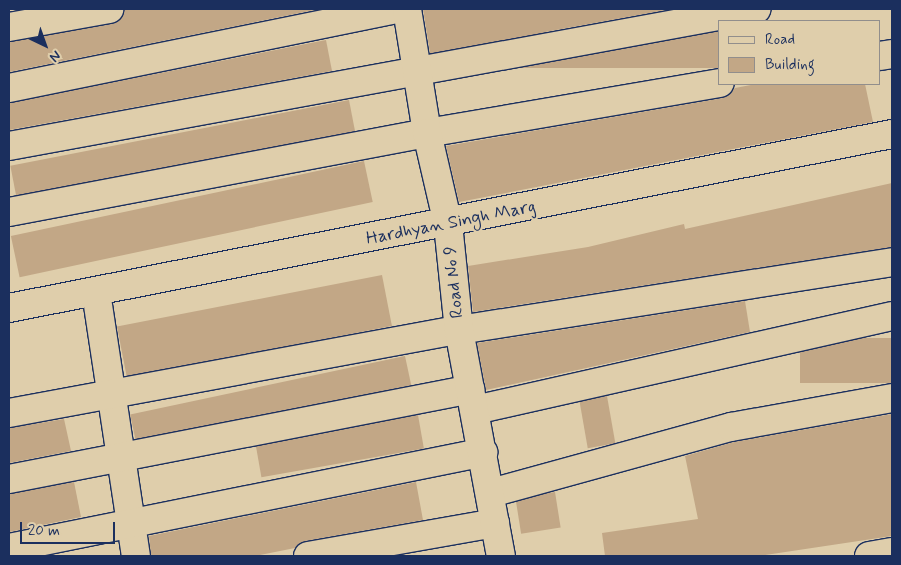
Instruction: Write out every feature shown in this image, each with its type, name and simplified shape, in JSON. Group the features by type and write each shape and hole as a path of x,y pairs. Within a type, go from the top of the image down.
{"street":[{"path":"9,27 109,9"},
{"path":"9,88 399,9"},
{"name":"Road No 9","path":"407,9 427,133 448,224 459,330 491,493 501,556"},
{"path":"9,146 758,9"},
{"path":"9,212 427,133 718,83"},
{"name":"Hardhyan Singh Marg","path":"9,308 448,224 892,134"},
{"path":"9,413 459,330 892,262"},
{"path":"96,292 109,395 133,524 136,556"},
{"path":"9,479 121,458 473,400 892,316"},
{"path":"491,493 731,427 892,398"},
{"path":"9,548 482,452"},
{"path":"308,556 496,523"},
{"path":"869,556 892,552"}],"building":[{"path":"124,9 320,9 9,72 9,42 112,24 119,21"},
{"path":"423,9 672,9 430,53"},
{"path":"430,32 718,32 718,68 430,68"},
{"path":"326,40 332,71 9,130 9,103"},
{"path":"751,85 865,85 873,122 459,202 446,146 723,98 735,88"},
{"path":"349,100 355,131 16,197 10,166"},
{"path":"364,161 373,202 20,277 11,236"},
{"path":"892,183 892,247 473,312 468,266 588,247 684,224 685,229"},
{"path":"382,275 392,326 127,378 117,327"},
{"path":"745,301 750,332 486,390 477,343"},
{"path":"800,338 892,338 892,383 800,383"},
{"path":"405,356 411,385 136,444 130,414"},
{"path":"607,396 615,443 588,448 579,401"},
{"path":"892,414 892,536 758,556 605,556 602,533 698,519 685,456 734,442"},
{"path":"418,415 424,448 261,477 256,444"},
{"path":"64,419 71,451 9,463 9,428"},
{"path":"74,482 81,517 9,532 9,494"},
{"path":"416,482 423,520 305,541 295,548 255,556 151,556 149,536"},
{"path":"555,492 561,528 521,534 515,498"}]}
